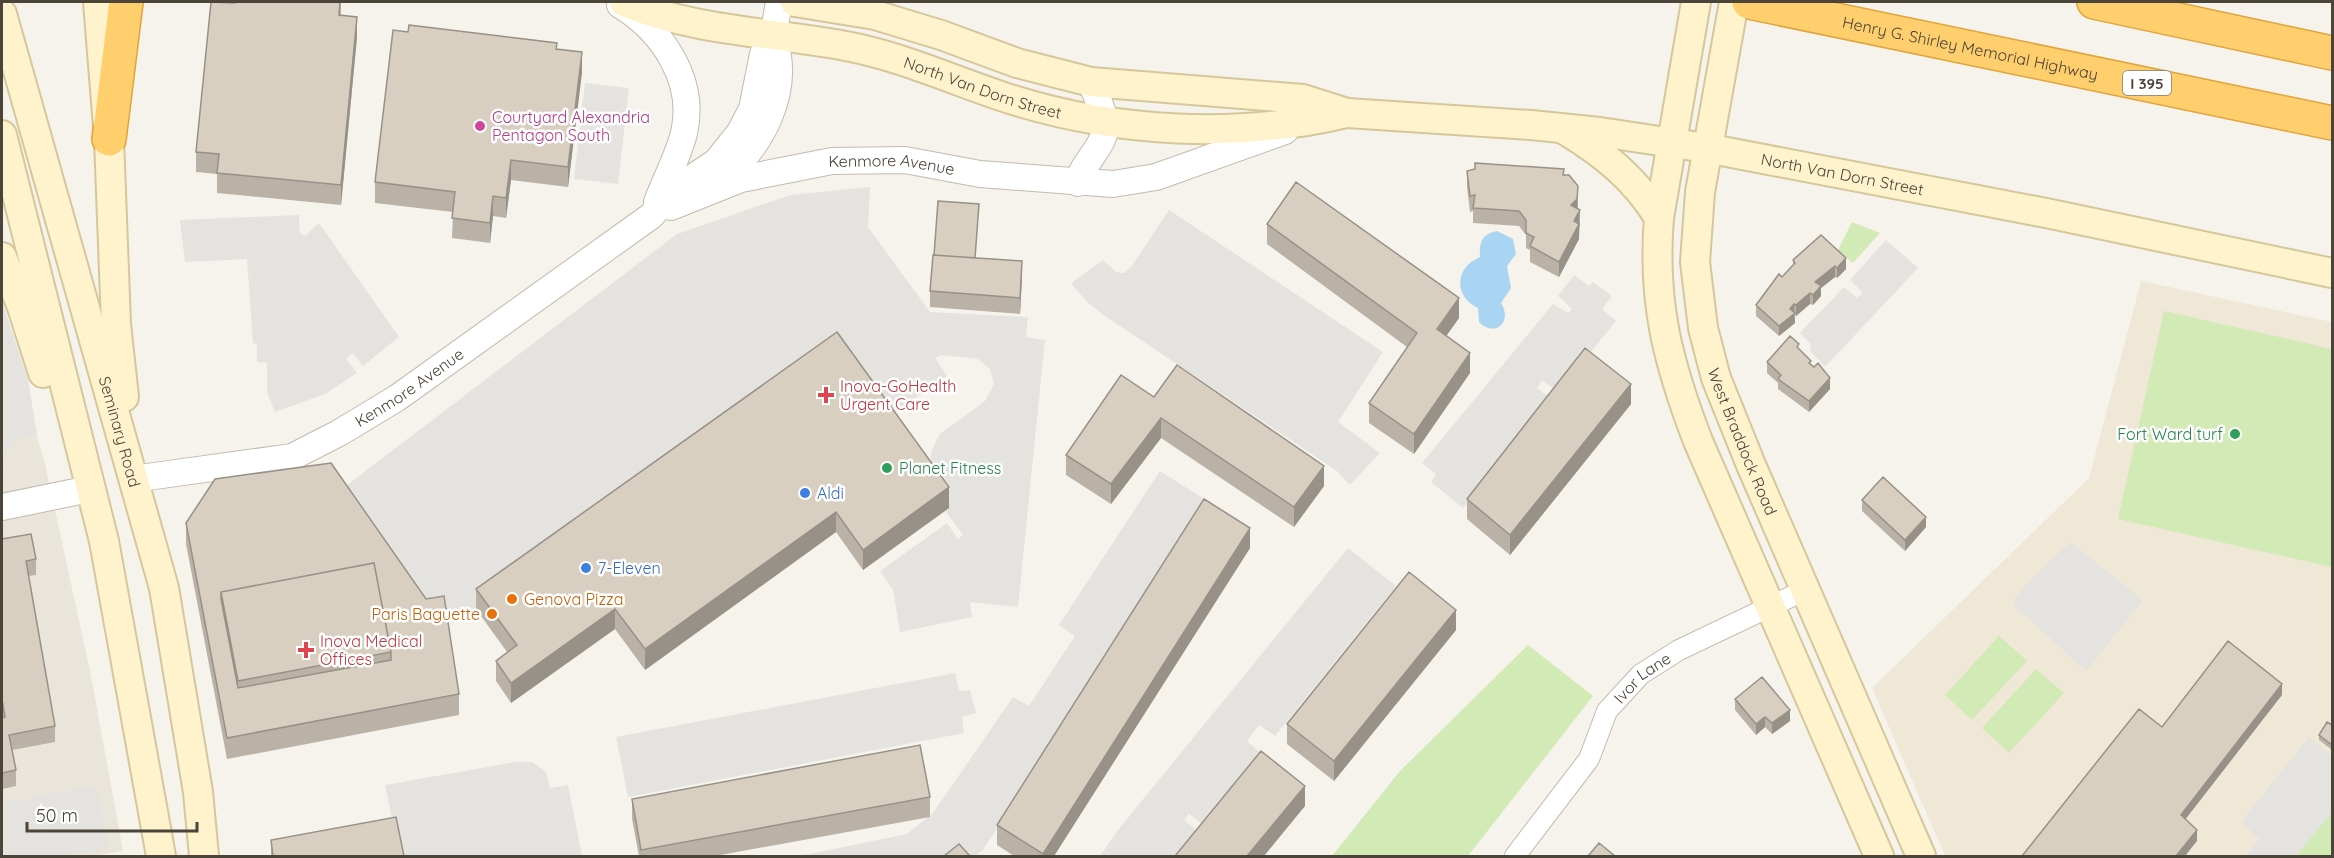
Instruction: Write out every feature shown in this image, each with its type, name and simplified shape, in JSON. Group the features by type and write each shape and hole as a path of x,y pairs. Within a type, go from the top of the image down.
{"highway":[{"path":"109,139 126,2"},
{"name":"Henry G. Shirley Memorial Highway","path":"1749,2 2332,123"},
{"path":"2094,2 2332,53"}],"main road":[{"path":"98,2 109,139 116,324 133,479"},
{"name":"North Van Dorn Street","path":"624,2 652,13 701,25 851,47 892,57 1012,99 1104,121 1166,127 1218,128 1304,123 1347,113"},
{"name":"North Van Dorn Street","path":"795,2 875,15 941,35 1017,63 1091,82 1303,99 1347,113 1561,128 1671,142 2051,214 2332,273"},
{"path":"1696,2 1671,142 1656,248 1659,298 1674,379 1698,441 1879,856"},
{"name":"West Braddock Road","path":"1734,2 1706,148 1695,262 1703,328 1716,378 1921,856"},
{"name":"Seminary Road","path":"2,14 164,588 198,792 204,856"},
{"path":"1561,128 1593,147 1618,167 1645,193 1659,218"},
{"path":"2,135 106,553 161,856"},
{"path":"2,257 22,307 80,491 97,517"}],"street":[{"path":"615,2 645,23 663,43 682,78 685,92 684,132 673,166 651,216"},
{"name":"Kenmore Avenue","path":"651,216 677,188 716,162 740,132 752,109 763,54 773,37 779,2"},
{"name":"Kenmore Avenue","path":"709,190 741,163 757,142 770,117 778,83 780,57 773,37"},
{"path":"1078,183 1081,170 1101,142 1104,121 1091,82"},
{"name":"Kenmore Avenue","path":"133,479 292,456 330,438 397,398 651,216 709,190 804,165 870,159 905,160 980,174 1113,184 1156,177 1263,138 1347,113"},
{"path":"2,507 80,491"},
{"name":"Ivor Lane","path":"1515,856 1589,759 1606,711 1641,674 1678,650 1805,590"}],"shaded area":[{"path":"585,83 629,88 618,184 574,179"},
{"path":"870,187 868,227 930,312 1028,317 1026,337 1045,340 1018,607 970,602 972,617 900,632 893,590 880,571 947,523 958,539 963,535 935,497 930,475 931,452 940,434 985,401 994,384 990,369 978,359 941,355 935,358 947,376 885,419 476,609 432,614 343,488 677,234 790,195"},
{"path":"1169,210 1383,352 1338,422 1380,453 1350,485 1337,471 1105,316 1087,302 1071,283 1103,260 1116,272 1124,273 1132,266"},
{"path":"299,215 300,233 305,236 319,223 399,337 363,366 353,353 346,359 357,373 325,394 275,412 267,393 267,363 257,362 257,344 253,343 247,259 185,262 180,220"},
{"path":"1886,240 1918,268 1825,367 1810,351 1811,344 1800,333 1844,287 1857,298 1863,293 1850,280"},
{"path":"1574,275 1589,286 1593,282 1612,296 1602,309 1616,321 1558,392 1542,380 1537,388 1552,399 1463,508 1431,482 1436,474 1422,463 1553,304 1568,313 1572,309 1558,296"},
{"path":"2141,281 2332,322 2332,807 2294,856 1945,856 1872,688 2089,478"},
{"path":"2,301 28,380 37,434 19,439 2,458"},
{"path":"2,317 45,464 90,671 123,851 93,856 2,856"},
{"path":"1160,471 1212,504 982,851 976,856 799,856 907,834 933,813 1013,697 1029,706 1075,636 1059,625"},
{"path":"2070,542 2143,600 2086,671 2012,604 2024,586"},
{"path":"1348,548 1396,586 1275,736 1259,725 1247,741 1260,752 1201,823 1189,814 1184,820 1196,830 1174,856 1100,856 1118,830"},
{"path":"955,673 959,691 970,690 976,713 962,717 964,733 628,797 616,737"},
{"path":"2309,737 2332,756 2332,812 2296,856 2245,856 2259,839 2241,822"},
{"path":"515,762 532,762 546,772 550,788 568,785 582,856 400,856 385,785"},
{"path":"96,785 109,848 60,856 2,856 2,803"}],"green space":[{"path":"1852,222 1880,233 1853,263 1838,250"},
{"name":"Fort Ward turf","path":"2164,311 2332,349 2332,567 2118,519"},
{"path":"1999,636 2027,661 1972,720 1945,695"},
{"path":"1528,645 1593,696 1468,856 1332,856 1400,771"},
{"path":"2036,669 2064,693 2009,753 1982,728"},
{"path":"2332,807 2332,856 2294,856"}],"water":[{"path":"1497,231 1513,239 1516,254 1507,266 1511,288 1501,303 1505,316 1504,322 1496,328 1491,328 1479,322 1478,308 1464,296 1460,282 1466,268 1480,257 1482,240 1488,234"}],"building":[{"path":"211,2 340,2 339,15 357,17 341,185 217,173 219,154 196,152"},
{"name":"Courtyard Alexandria Pentagon South","path":"409,25 557,43 556,49 582,52 568,167 511,160 506,198 493,196 490,223 452,218 455,192 375,182 393,30 408,32"},
{"path":"1475,163 1564,169 1563,175 1569,175 1578,186 1577,199 1571,205 1580,210 1574,221 1579,224 1559,262 1530,246 1534,237 1526,233 1526,220 1519,211 1473,208 1475,195 1470,196 1467,171 1475,169"},
{"path":"1296,182 1459,298 1437,329 1470,353 1414,434 1369,403 1417,333 1267,224"},
{"path":"938,201 979,204 975,258 934,255"},
{"path":"1821,235 1846,258 1837,268 1835,266 1815,282 1821,286 1813,295 1810,293 1796,305 1794,304 1790,309 1795,313 1779,326 1756,305 1779,274 1782,277 1795,263 1793,260"},
{"path":"933,255 1022,261 1020,298 930,291"},
{"path":"837,332 949,487 863,550 836,512 645,649 615,609 511,683 496,661 517,645 476,589"},
{"path":"1790,336 1811,361 1809,363 1814,367 1818,363 1830,378 1809,401 1778,379 1781,375 1767,362"},
{"path":"1585,348 1631,384 1510,535 1467,499"},
{"path":"1177,365 1324,466 1294,507 1161,418 1111,484 1066,455 1121,375 1154,397"},
{"path":"331,463 426,599 444,596 459,694 227,738 186,523 215,479","holes":["374,563 391,660 238,688 221,592"]},
{"path":"1883,477 1926,517 1905,540 1862,500"},
{"path":"1204,499 1250,528 1043,854 997,825"},
{"path":"31,534 36,559 26,561 55,726 9,735 16,770 2,773 2,718 5,717 2,699 2,539"},
{"name":"Inova Medical Offices","path":"374,563 391,652 238,681 221,592"},
{"path":"1409,572 1456,610 1334,761 1287,724"},
{"path":"2228,641 2282,684 2181,815 2197,830 2176,856 2022,856 2139,709 2162,727"},
{"path":"1762,677 1790,710 1772,723 1765,717 1756,724 1735,699"},
{"path":"2327,722 2332,725 2332,745 2319,735"},
{"path":"920,745 930,797 641,850 632,799"},
{"path":"1261,751 1305,786 1247,856 1175,856"},
{"path":"396,817 404,856 273,856 271,840"},
{"path":"1599,843 1615,856 1588,856"},
{"path":"959,844 970,856 944,856"}],"place":[{"name":"Courtyard Alexandria Pentagon South","path":"480,126"},
{"name":"Inova-GoHealth Urgent Care","path":"826,395"},
{"name":"Fort Ward turf","path":"2235,434"},
{"name":"Planet Fitness","path":"887,468"},
{"name":"Aldi","path":"805,493"},
{"name":"7-Eleven","path":"586,568"},
{"name":"Genova Pizza","path":"512,599"},
{"name":"Paris Baguette","path":"492,614"},
{"name":"Inova Medical Offices","path":"306,650"}]}
